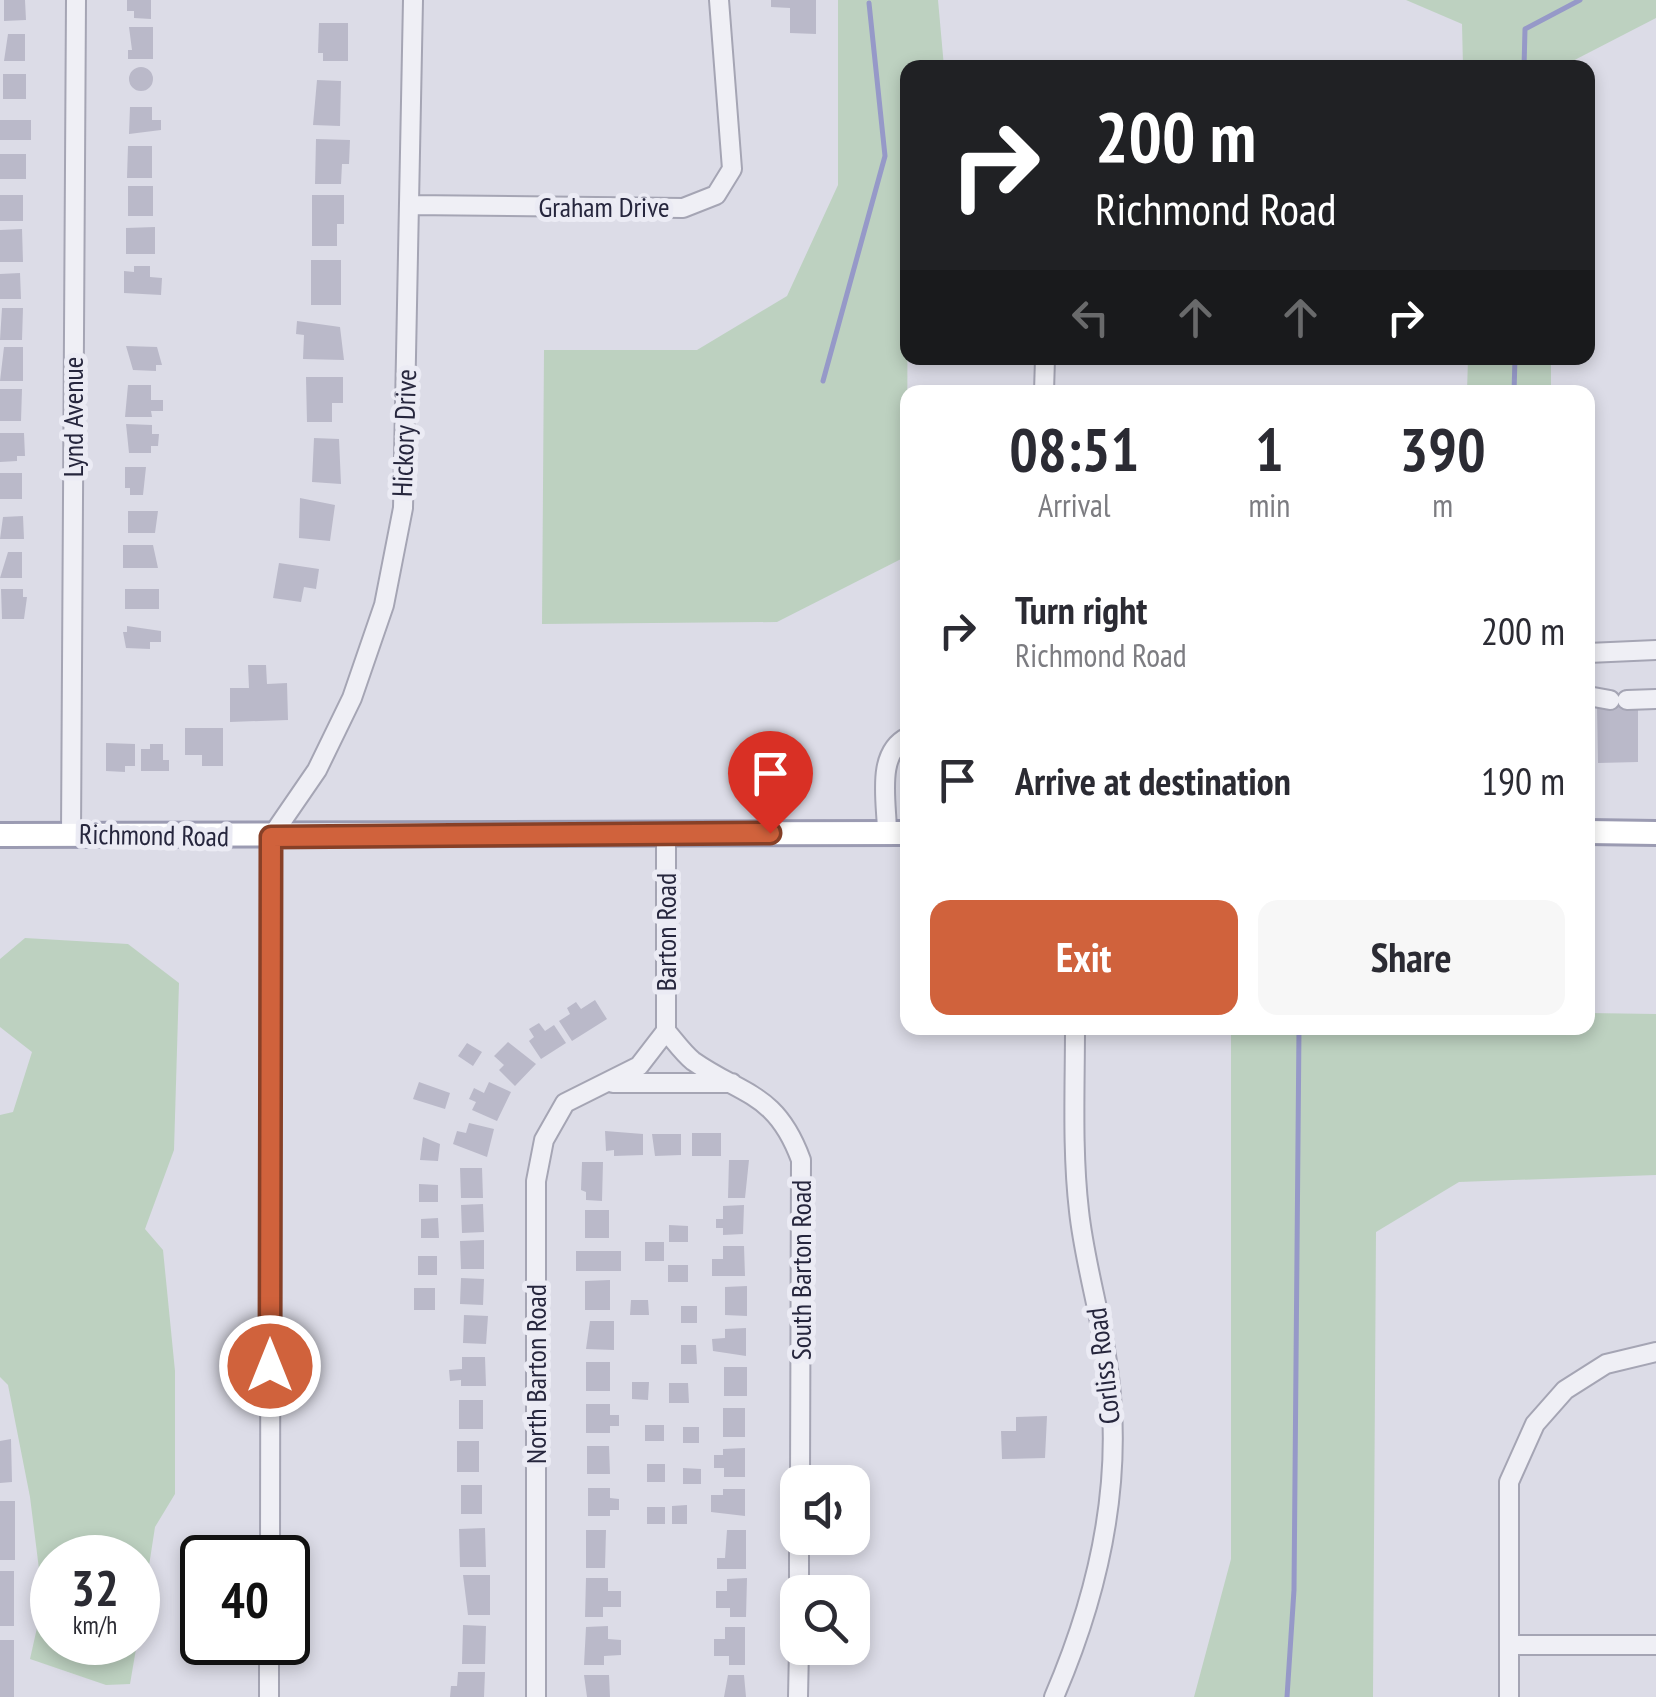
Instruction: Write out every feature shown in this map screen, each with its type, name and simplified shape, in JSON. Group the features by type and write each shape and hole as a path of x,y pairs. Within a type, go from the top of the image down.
{"main road":[{"path":"1595,832 1656,832"},
{"name":"Richmond Road","path":"0,835 897,833"}],"street":[{"name":"Lynd Avenue","path":"71,834 76,0"},
{"name":"Hickory Drive","path":"271,837 318,770 352,698 384,605 403,508 413,0"},
{"name":"Graham Drive","path":"410,206 683,208 716,196 732,169 719,0"},
{"path":"1595,653 1656,650"},
{"path":"1595,697 1656,699"},
{"path":"897,833 887,760 900,741"},
{"name":"Barton Road","path":"666,834 666,1031"},
{"path":"270,1535 271,837"},
{"name":"North Barton Road","path":"536,1697 536,1182 544,1140 565,1103 639,1066 666,1031"},
{"name":"South Barton Road","path":"666,1031 691,1060 737,1084 790,1132 801,1160 800,1465"},
{"name":"Corliss Road","path":"1054,1697 1078,1640 1104,1552 1112,1464 1110,1379 1078,1210 1075,1035"},
{"path":"605,1082 737,1084"},
{"path":"1509,1697 1509,1482 1535,1424 1565,1390 1606,1364 1656,1352"},
{"path":"1509,1645 1656,1646"},
{"path":"269,1665 269,1697"},
{"path":"798,1697 799,1665"}],"green space":[{"path":"838,0 938,0 943,60 900,60 900,365 907,365 907,385 900,385 900,560 777,622 542,624 544,350 697,350 787,296 838,185"},
{"path":"1406,0 1656,0 1656,18 1575,60 1463,60 1462,24"},
{"path":"1468,365 1551,365 1551,385 1467,385"},
{"path":"25,938 128,944 179,983 174,1150 145,1229 163,1250 175,1371 175,1494 154,1535 35,1535 8,1385 0,1377 0,1115 13,1112 32,1052 0,1027 0,959"},
{"path":"1595,1013 1656,1014 1656,1175 1459,1182 1376,1232 1373,1697 1194,1697 1231,1559 1231,1035 1595,1035"},
{"path":"48,1665 133,1665 130,1684 106,1685"}],"building":[{"path":"4,0 25,0 26,20 4,21"},
{"path":"127,0 151,0 151,19 134,18 134,11 127,11"},
{"path":"771,0 816,0 816,34 790,33 790,8 771,7"},
{"path":"319,23 348,23 348,61 323,61 323,53 318,53"},
{"path":"129,27 153,27 153,59 128,59 128,50 132,50"},
{"path":"8,34 25,34 25,61 4,61"},
{"path":"141,67 153,79 141,91 129,79"},
{"path":"3,74 26,74 26,99 3,99"},
{"path":"317,80 341,81 340,126 313,125"},
{"path":"130,107 152,107 152,120 161,120 161,130 129,134"},
{"path":"0,120 31,120 31,140 0,140"},
{"path":"316,139 350,140 349,164 342,164 341,184 315,184"},
{"path":"128,146 152,146 152,178 127,178"},
{"path":"0,154 26,154 26,179 0,179"},
{"path":"128,186 153,186 153,216 128,216"},
{"path":"0,195 23,195 23,221 0,221"},
{"path":"312,195 344,195 344,224 337,224 337,246 312,246"},
{"path":"155,227 155,254 126,254 126,228"},
{"path":"22,229 23,262 0,262 0,230"},
{"path":"311,260 341,260 341,305 311,305"},
{"path":"134,266 150,266 150,277 162,278 161,295 124,293 124,271 134,272"},
{"path":"20,273 21,299 0,299 0,274"},
{"path":"2,308 23,308 22,340 0,340"},
{"path":"297,321 340,327 344,360 303,359 304,335 296,334"},
{"path":"126,346 157,347 162,365 156,365 156,371 133,370"},
{"path":"4,347 23,347 23,381 0,381"},
{"path":"306,377 343,377 343,403 332,403 332,422 307,422"},
{"path":"128,385 151,385 151,400 163,400 163,411 151,411 152,417 125,417"},
{"path":"0,389 22,389 21,421 0,421"},
{"path":"126,424 152,425 152,434 159,434 158,446 151,446 151,453 129,453"},
{"path":"0,433 24,433 25,456 0,462"},
{"path":"314,438 339,439 341,484 312,482"},
{"path":"125,467 146,467 143,495 130,495 130,488 125,488"},
{"path":"0,473 22,473 22,499 0,499"},
{"path":"300,498 335,505 330,541 299,538"},
{"path":"128,511 158,511 155,533 128,533"},
{"path":"23,516 24,539 0,539 3,517"},
{"path":"123,545 153,545 158,568 123,568"},
{"path":"8,552 22,552 22,578 0,578"},
{"path":"279,563 319,569 316,589 304,587 301,602 273,598"},
{"path":"1,589 23,589 23,597 27,597 24,619 2,619"},
{"path":"125,589 159,589 159,609 125,609"},
{"path":"127,626 161,631 161,642 150,642 150,649 126,648 123,632 127,632"},
{"path":"248,665 266,665 267,684 287,683 288,720 230,722 230,688 249,688"},
{"path":"1610,693 1627,693 1638,706 1638,762 1598,763 1597,706"},
{"path":"185,728 223,728 223,766 202,766 202,755 185,755"},
{"path":"106,743 135,744 135,766 125,766 125,772 106,771"},
{"path":"150,744 163,744 163,760 169,760 169,771 141,771 141,749 150,749"},
{"path":"595,1000 607,1019 572,1041 559,1021 570,1014 567,1008 576,1002 581,1009"},
{"path":"539,1023 545,1031 554,1025 566,1043 541,1059 529,1041 534,1037 529,1029"},
{"path":"508,1042 536,1064 515,1086 499,1070 504,1065 494,1056"},
{"path":"467,1043 482,1052 473,1066 458,1056"},
{"path":"419,1082 450,1093 445,1109 413,1099"},
{"path":"489,1082 511,1092 497,1121 472,1110 476,1102 469,1099 474,1088 484,1093"},
{"path":"469,1123 494,1129 487,1157 453,1144 457,1131 466,1133"},
{"path":"605,1131 643,1134 643,1155 614,1156 614,1150 606,1151"},
{"path":"692,1133 721,1133 721,1156 692,1156"},
{"path":"652,1134 681,1134 681,1155 655,1156"},
{"path":"423,1137 440,1144 438,1161 420,1160"},
{"path":"729,1160 749,1160 745,1198 728,1198"},
{"path":"582,1162 603,1162 602,1201 586,1200 586,1192 581,1190"},
{"path":"460,1168 482,1168 483,1198 461,1198"},
{"path":"419,1184 438,1185 438,1202 419,1202"},
{"path":"483,1204 484,1232 462,1233 461,1205"},
{"path":"744,1205 743,1234 723,1235 723,1228 716,1228 716,1219 723,1219 723,1206"},
{"path":"585,1210 609,1210 609,1238 585,1238"},
{"path":"438,1218 439,1238 421,1238 421,1219"},
{"path":"669,1225 688,1226 688,1242 669,1242"},
{"path":"484,1240 484,1269 461,1269 460,1241"},
{"path":"645,1242 664,1242 664,1261 645,1261"},
{"path":"723,1246 744,1246 745,1276 712,1276 712,1259 723,1259"},
{"path":"576,1251 621,1251 621,1271 576,1271"},
{"path":"418,1256 437,1256 437,1275 418,1275"},
{"path":"668,1265 688,1265 688,1282 668,1282"},
{"path":"461,1278 484,1279 483,1305 460,1304"},
{"path":"610,1280 610,1310 585,1310 585,1281"},
{"path":"747,1286 747,1316 725,1315 725,1287"},
{"path":"414,1288 435,1288 435,1310 414,1310"},
{"path":"631,1300 648,1300 649,1315 630,1315"},
{"path":"681,1306 697,1306 697,1323 681,1323"},
{"path":"464,1315 488,1316 486,1344 463,1343"},
{"path":"590,1321 614,1321 614,1350 586,1349"},
{"path":"746,1328 746,1356 713,1351 712,1339 725,1338 725,1329"},
{"path":"681,1345 696,1345 697,1364 681,1364"},
{"path":"462,1357 485,1357 486,1386 461,1386 461,1380 450,1381 449,1370 462,1369"},
{"path":"586,1362 610,1362 610,1391 586,1391"},
{"path":"724,1367 747,1367 747,1396 724,1396"},
{"path":"632,1382 649,1382 648,1400 632,1399"},
{"path":"669,1383 688,1383 689,1403 669,1403"},
{"path":"459,1400 483,1400 483,1429 459,1429"},
{"path":"586,1404 610,1404 610,1415 619,1415 619,1426 610,1426 610,1433 586,1433"},
{"path":"723,1408 745,1408 745,1437 723,1437"},
{"path":"1047,1416 1045,1458 1002,1459 1001,1431 1016,1431 1016,1417"},
{"path":"645,1425 664,1425 664,1441 645,1441"},
{"path":"683,1427 699,1427 699,1443 683,1443"},
{"path":"11,1439 12,1482 0,1483 0,1441"},
{"path":"457,1441 479,1441 479,1472 457,1472"},
{"path":"587,1446 609,1446 610,1474 587,1474"},
{"path":"745,1448 745,1477 724,1477 724,1468 714,1468 714,1455 723,1455 723,1449"},
{"path":"647,1464 665,1464 665,1482 647,1482"},
{"path":"683,1468 701,1469 701,1484 683,1484"},
{"path":"461,1485 482,1485 482,1514 461,1514"},
{"path":"588,1488 610,1488 610,1498 619,1499 619,1510 610,1510 610,1516 588,1516"},
{"path":"723,1489 745,1489 745,1516 711,1512 711,1495 723,1495"},
{"path":"0,1501 15,1501 15,1560 0,1560"},
{"path":"687,1505 687,1524 672,1524 672,1506"},
{"path":"647,1507 665,1507 665,1524 647,1524"},
{"path":"485,1528 486,1567 460,1567 459,1529"},
{"path":"586,1530 606,1530 605,1568 586,1568"},
{"path":"727,1530 746,1530 746,1569 717,1569 717,1558 725,1558"},
{"path":"0,1571 14,1571 14,1626 0,1626"},
{"path":"463,1575 490,1575 490,1615 468,1615"},
{"path":"586,1578 608,1578 608,1591 621,1591 621,1607 603,1607 603,1617 585,1617"},
{"path":"747,1578 746,1617 730,1617 730,1608 716,1608 716,1591 727,1591 727,1579"},
{"path":"463,1625 486,1626 485,1664 462,1664"},
{"path":"608,1626 608,1639 621,1640 621,1655 604,1656 604,1665 584,1665 586,1627"},
{"path":"725,1627 745,1627 745,1665 729,1665 729,1656 714,1656 714,1639 725,1639"},
{"path":"0,1640 14,1640 14,1697 0,1697"},
{"path":"458,1672 485,1672 484,1697 450,1697 451,1686 457,1686"},
{"path":"584,1675 609,1675 610,1697 587,1697"},
{"path":"728,1675 744,1675 746,1697 724,1697"}],"waterway":[{"path":"1524,60 1525,29 1580,0"},
{"path":"823,381 885,156 869,3"},
{"path":"1514,385 1515,365"},
{"path":"1287,1697 1294,1590 1299,1035"}],"route":[{"path":"270,1366 271,837 770,833"}]}
